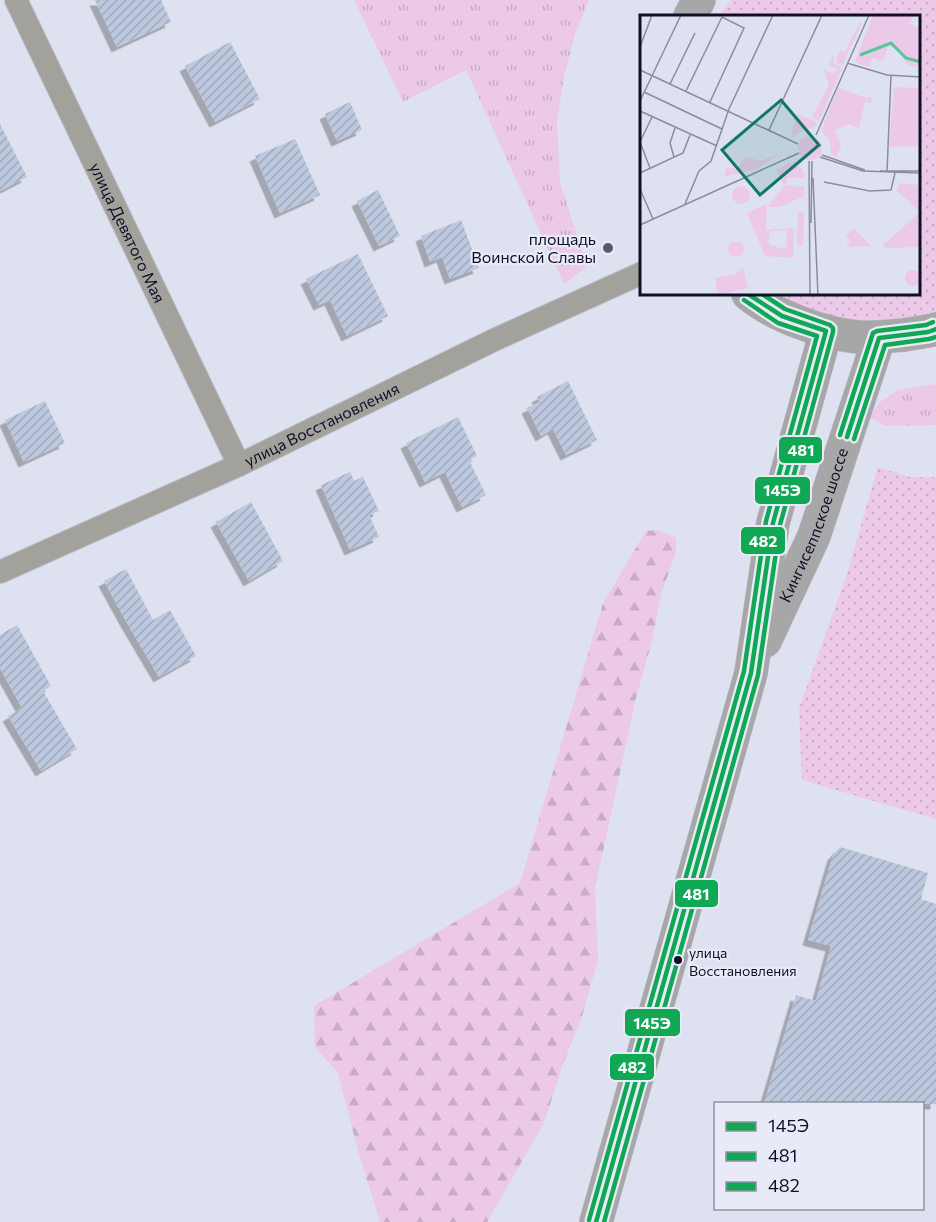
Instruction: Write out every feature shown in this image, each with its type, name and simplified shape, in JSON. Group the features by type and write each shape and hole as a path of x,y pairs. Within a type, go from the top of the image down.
{"main road":[{"path":"691,15 699,0"},
{"path":"751,296 782,316 826,331 857,337 879,338 936,329"},
{"name":"Кингисеппское шоссе","path":"596,1222 751,673 773,523 826,331"},
{"name":"Кингисеппское шоссе","path":"751,673 814,536 879,338"}],"street":[{"name":"улица Девятого Мая","path":"16,0 239,465"},
{"name":"улица Восстановления","path":"0,572 239,465 494,340 640,274"}],"green space":[{"path":"354,0 589,0 575,34 564,77 557,121 560,183 585,259 585,268 564,284 466,70 403,102"},
{"path":"732,0 936,0 936,317 844,326 769,296 921,296 921,15 719,15"},
{"path":"936,384 936,425 885,426 869,417 880,402 898,390"},
{"path":"878,467 909,477 936,477 936,819 802,780 799,709 846,577"},
{"path":"658,530 676,538 676,552 661,594 595,888 598,960 582,1016 563,1064 544,1123 487,1222 380,1222 358,1151 338,1073 315,1047 314,1006 520,883 603,603 646,531"}],"building":[{"path":"95,0 161,0 171,22 117,47"},
{"path":"230,42 260,99 215,122 185,66"},
{"path":"350,102 362,130 337,141 325,114"},
{"path":"0,124 27,177 0,191"},
{"path":"295,139 320,195 280,213 255,156"},
{"path":"378,190 400,236 379,246 357,201"},
{"path":"461,220 479,268 450,279 442,257 430,262 421,236"},
{"path":"358,254 388,316 347,336 330,300 319,305 306,279"},
{"path":"568,381 597,440 566,455 553,429 541,436 527,408 540,402 537,397"},
{"path":"45,401 65,443 24,462 5,420"},
{"path":"458,417 477,456 469,460 486,495 462,507 445,472 425,482 406,443"},
{"path":"350,472 354,481 363,477 379,511 369,515 379,537 350,550 321,485"},
{"path":"251,502 283,561 249,581 216,522"},
{"path":"126,569 153,620 170,610 196,656 159,677 104,581"},
{"path":"17,625 51,686 43,691 77,749 41,771 8,716 22,708 0,668 0,635"},
{"path":"840,847 928,873 921,899 936,904 936,1104 924,1104 924,1102 765,1102 796,995 816,1001 831,946 808,940 833,855"}],"transit line":[{"name":"145Э","path":"596,1222 751,673 773,523 826,331 782,316 751,296"},
{"name":"481","path":"604,1222 758,675 780,525 833,332 830,325 785,309 765,296"},
{"name":"482","path":"589,1220 744,671 766,521 817,336 778,323 744,300"},
{"name":"482","path":"840,435 873,333 933,322"},
{"name":"145Э","path":"847,437 879,338 936,329"},
{"name":"481","path":"854,439 885,345 936,337"}],"place":[{"name":"площадь Воинской Славы","path":"608,248"},
{"name":"улица Восстановления","path":"678,960"}]}
